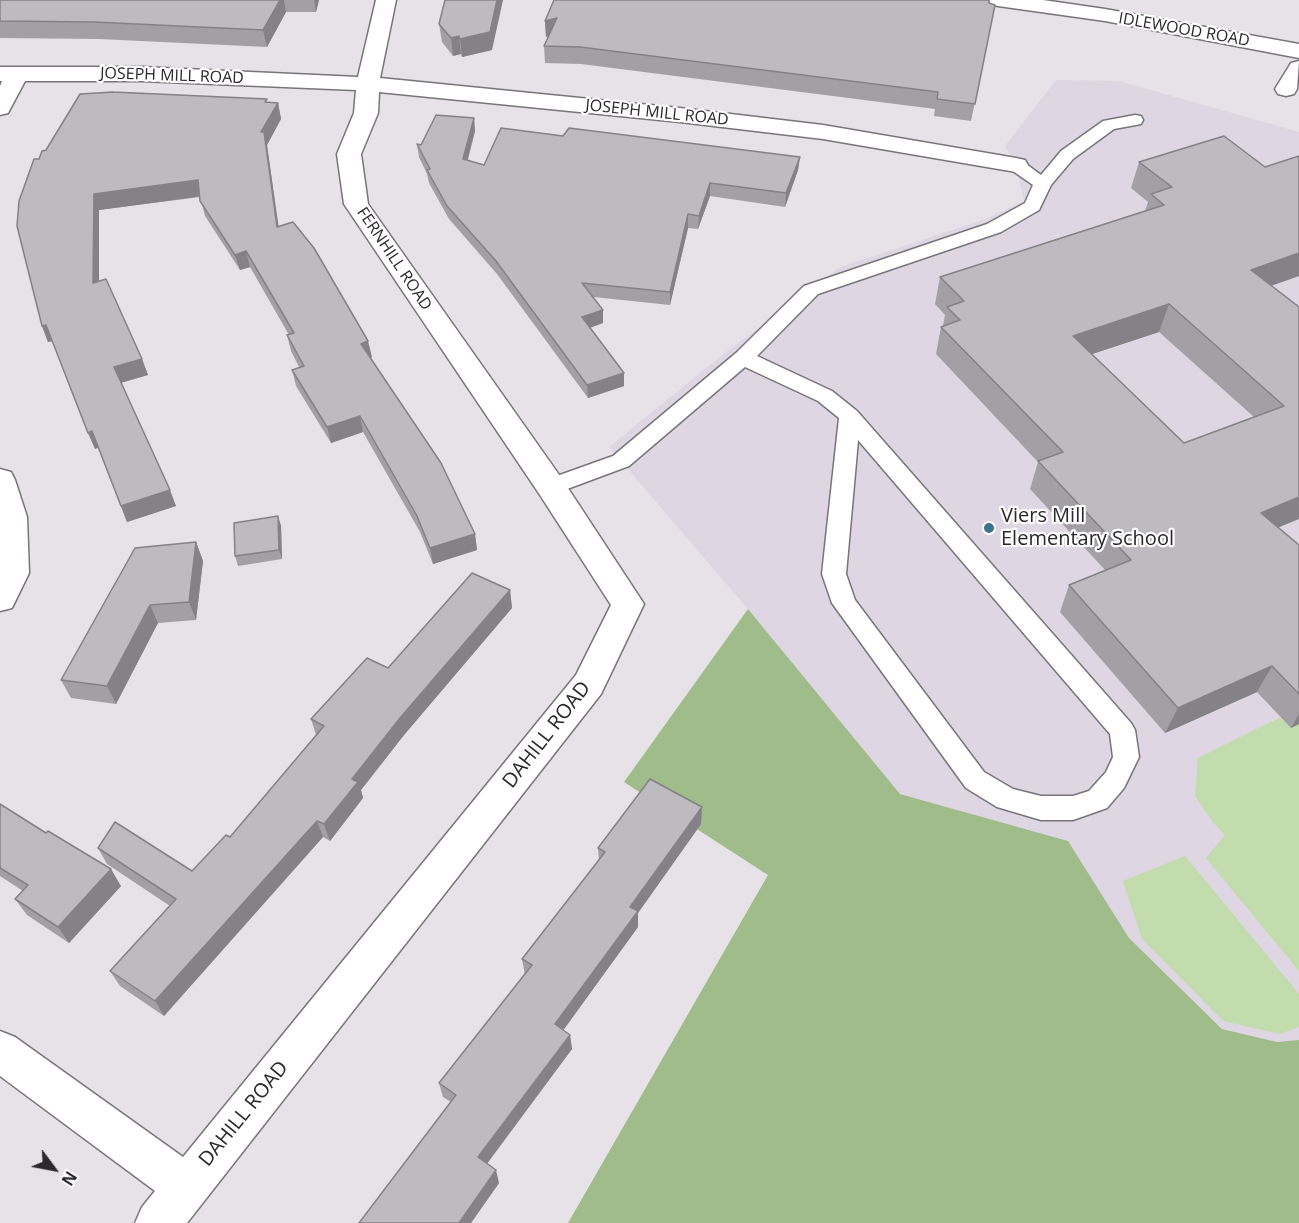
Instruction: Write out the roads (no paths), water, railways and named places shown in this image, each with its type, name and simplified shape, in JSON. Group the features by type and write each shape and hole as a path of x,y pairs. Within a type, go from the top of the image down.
{"street":[{"name":"FERNHILL ROAD","path":"386,0 368,84 366,113 349,154 356,204 551,487"},
{"name":"IDLEWOOD ROAD","path":"998,0 1105,15 1299,51"},
{"path":"1286,89 1299,68"},
{"name":"JOSEPH MILL ROAD","path":"9,74 142,74 368,84 680,115 823,132 1016,165"},
{"path":"0,108 9,74"},
{"path":"0,480 11,517 13,573 0,599"},
{"name":"DAHILL ROAD","path":"158,1223 589,684 628,604 551,487"},
{"path":"0,1052 186,1186"}],"lane":[{"path":"551,487 621,460 743,358 812,290 994,228 1033,206 1043,184 1067,155 1109,125 1135,120"},
{"name":"JOSEPH MILL ROAD","path":"1016,165 1043,184"},
{"path":"743,358 825,396 850,416 1122,730 1126,757 1115,780 1098,800 1073,808 1041,808 1006,799 975,780 844,603 834,574 850,416"}],"place":[{"name":"Viers Mill Elementary School","path":"989,528"}]}
